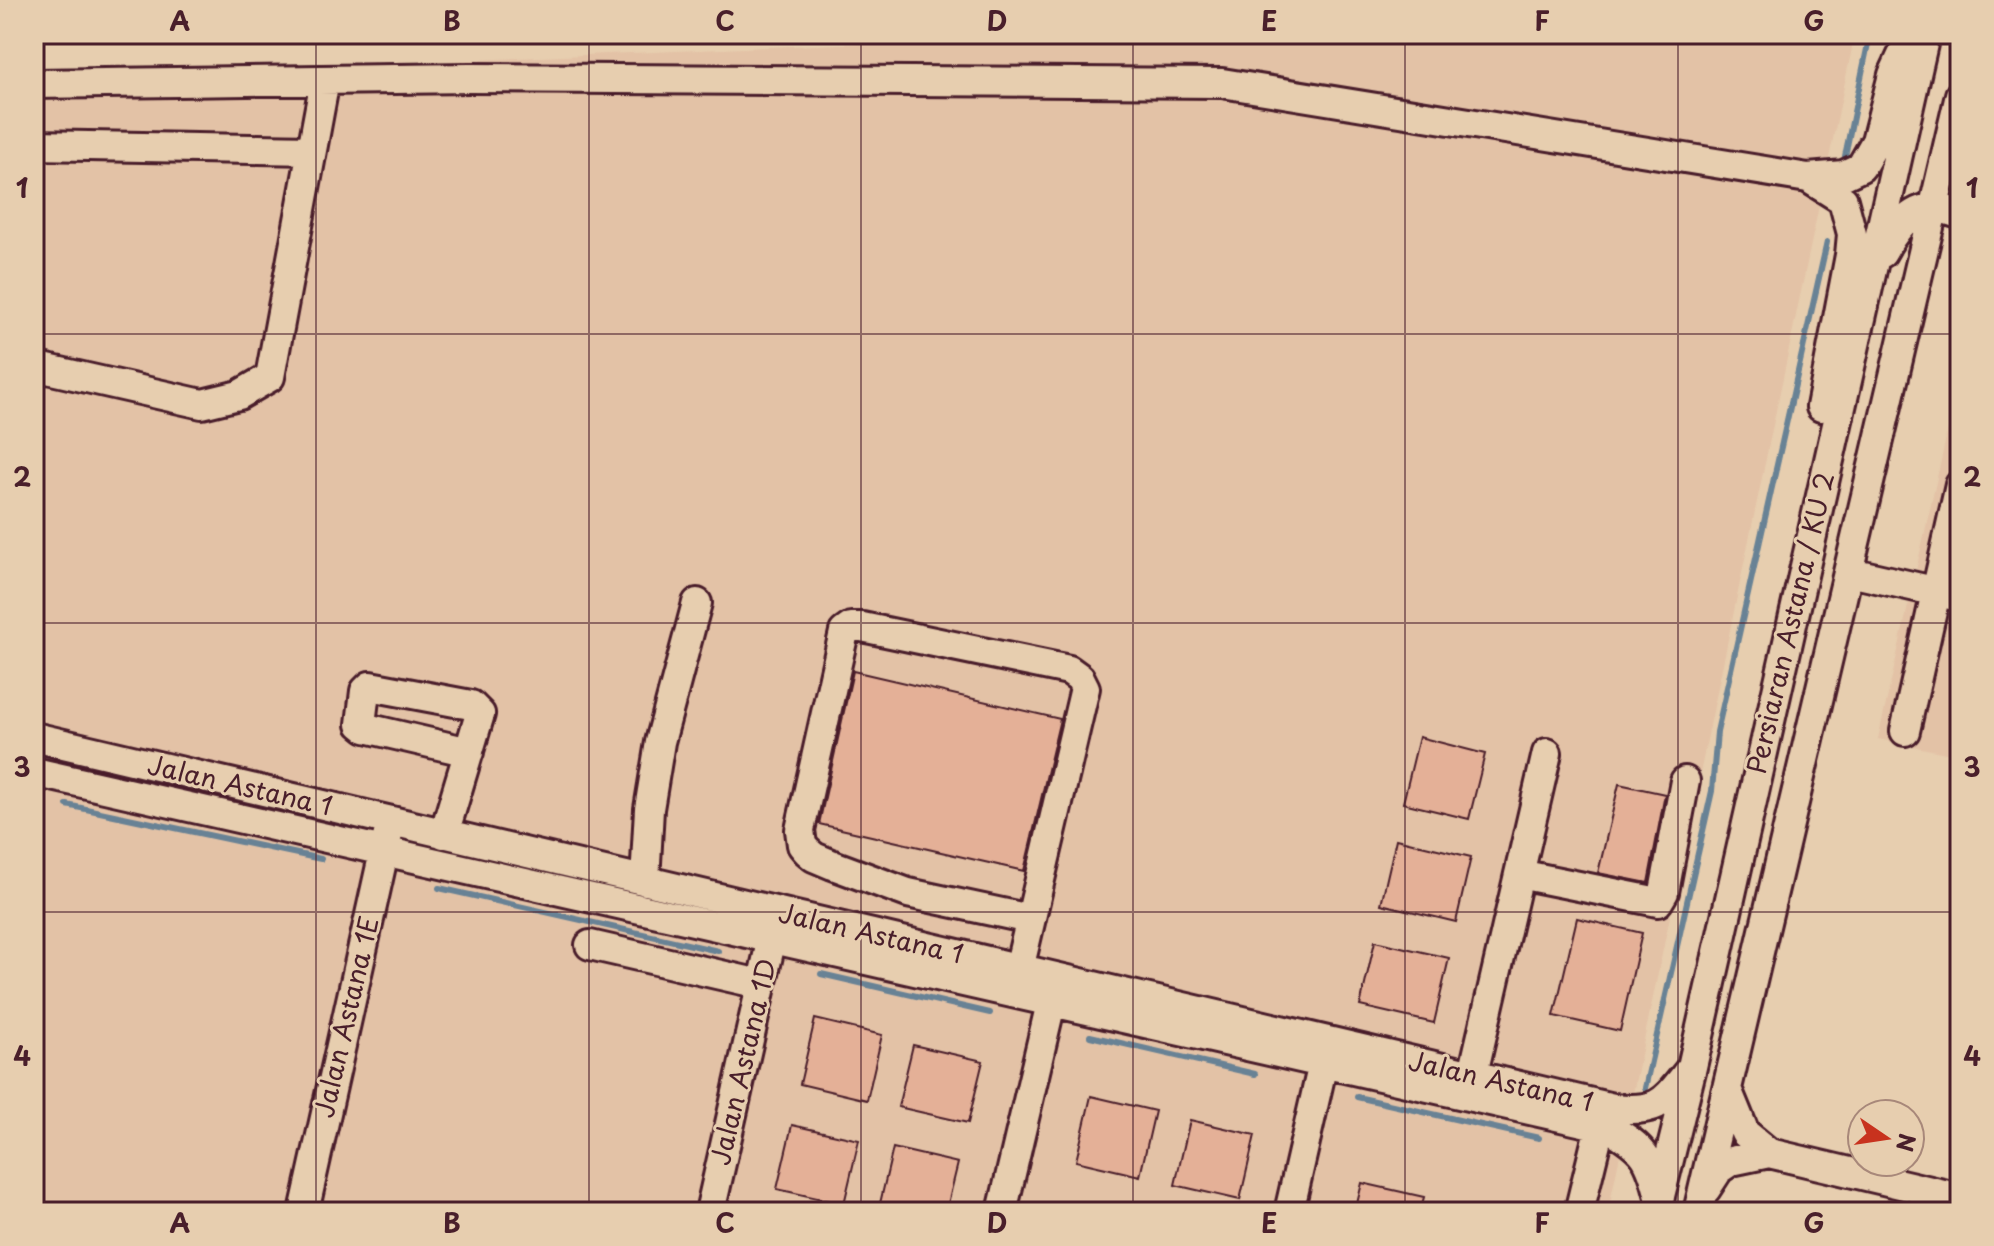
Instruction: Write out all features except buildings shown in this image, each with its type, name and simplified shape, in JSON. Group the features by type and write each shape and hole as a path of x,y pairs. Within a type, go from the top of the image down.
{"street":[{"path":"34,84 486,78 1222,83 1808,178 1844,175 1861,167 1876,141 1893,75 1912,34"},
{"name":"Persiaran Astana / KU 2","path":"1658,1204 1692,1067 1925,34"},
{"path":"34,366 202,404 239,395 270,377 325,80"},
{"name":"Persiaran Astana / KU 2","path":"1699,1208 1850,572 1946,211 1960,95"},
{"path":"34,145 312,150"},
{"path":"1808,178 1843,200 1852,234 1821,405 1827,464"},
{"path":"1868,278 1894,231 1909,219 1946,211"},
{"path":"1905,731 1948,595 1960,485"},
{"path":"1850,572 1948,595"},
{"path":"645,881 649,809 660,742 697,603"},
{"path":"1019,969 1085,688 1080,678 1069,670 851,627 844,632 837,662 800,830 802,845 814,857 908,893 1030,919"},
{"name":"Jalan Astana 1","path":"34,737 645,881 774,925 1470,1086 1610,1128 1642,1150 1652,1166 1658,1204"},
{"path":"444,834 469,752"},
{"path":"1470,1086 1547,753"},
{"name":"Jalan Astana 1","path":"34,772 384,851 1019,969 1054,990"},
{"path":"1519,874 1658,902 1664,892 1685,781"},
{"name":"Jalan Astana 1E","path":"304,1212 391,821"},
{"name":"Jalan Astana 1D","path":"710,1212 774,925"},
{"path":"590,945 760,984"},
{"path":"1002,1212 1054,990"},
{"path":"1289,1212 1326,1052"},
{"name":"Jalan Astana 1","path":"1470,1086 1613,1108 1648,1109 1663,1101 1692,1067"},
{"path":"1727,1089 1745,1133 1769,1153"},
{"path":"1579,1212 1600,1126"},
{"path":"1699,1208 1709,1183 1719,1169 1743,1157 1769,1153 1960,1198"}],"shaded area":[{"path":"1068,34 1855,34 1608,1212 34,1212 34,79"},
{"path":"1960,376 1960,756 1878,739"}],"waterway":[{"path":"1845,156 1870,34"},
{"path":"1645,1088 1712,791 1717,732 1827,242"},
{"path":"67,805 321,859"},
{"path":"439,888 718,951"},
{"path":"821,974 990,1013"},
{"path":"1090,1036 1255,1074"},
{"path":"1357,1097 1539,1138"},
{"path":"1763,1210 1773,1212"}]}
